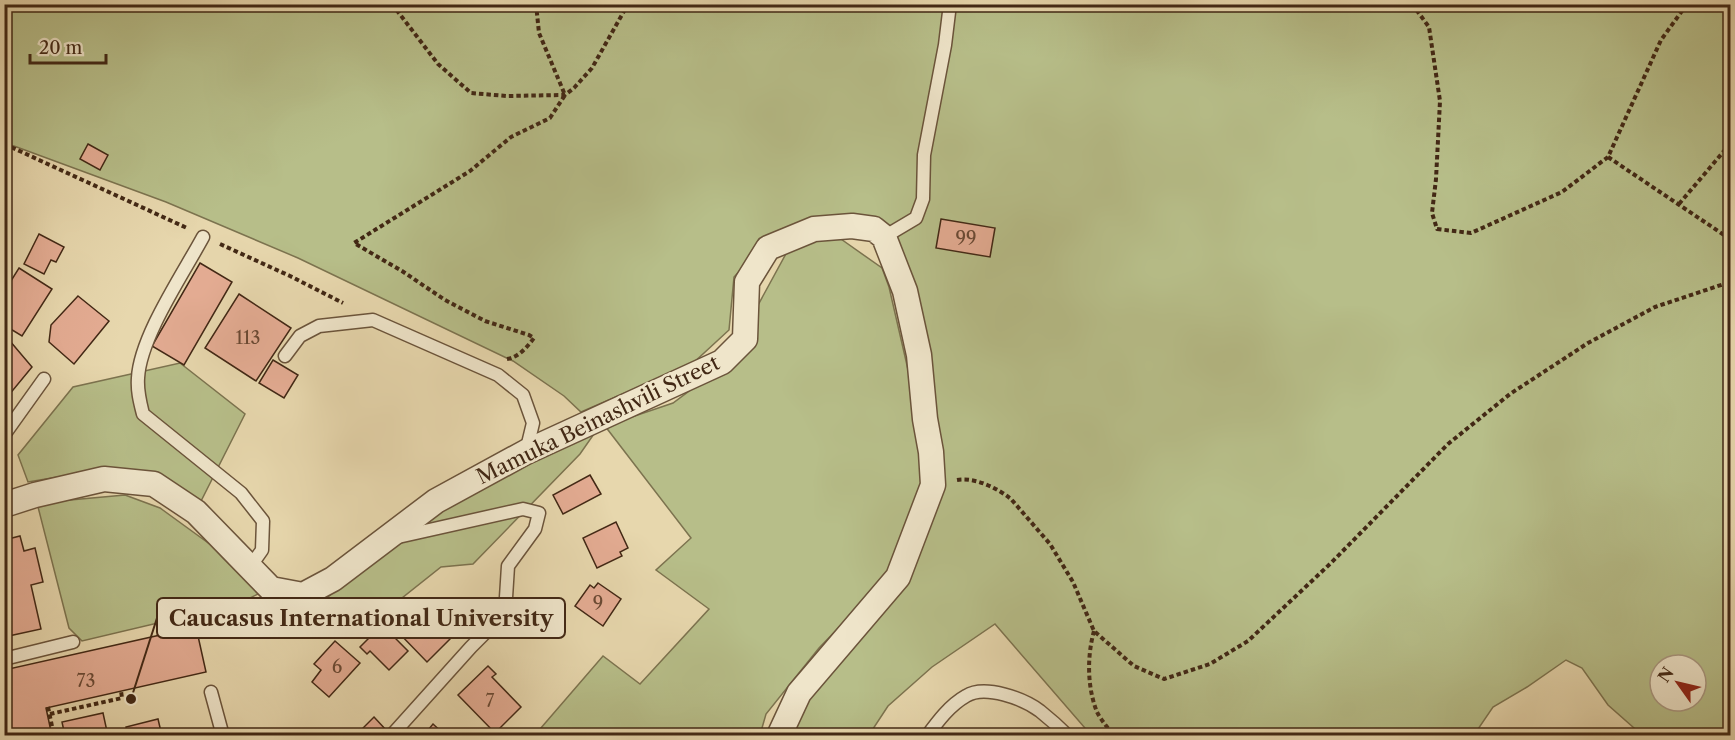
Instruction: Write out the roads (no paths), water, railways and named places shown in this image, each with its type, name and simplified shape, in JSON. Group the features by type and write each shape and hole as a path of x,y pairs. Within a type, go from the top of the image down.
{"street":[{"name":"Mamuka Beinashvili Street","path":"4,505 35,495 104,479 154,484 196,512 271,589 303,595 333,579 436,501 526,452 722,362 745,339 747,282 768,248 814,228 852,226 874,229 884,237"},
{"path":"779,735 799,693 898,577 933,485 919,355 904,291 884,237"}],"lane":[{"path":"884,237 916,218 923,198 924,155 945,45 950,4"},
{"path":"203,237 151,333 142,356 138,377 138,395 143,414 241,493 263,521 262,550 250,567"},
{"path":"285,356 300,336 319,326 373,320 478,365 498,375 523,395 532,423 526,452"},
{"path":"4,435 44,379"},
{"path":"387,539 523,509 539,513 536,529 508,566 505,613 391,735"},
{"path":"4,659 73,642"},
{"path":"927,735 945,713 967,694 987,691 1013,697 1038,710 1068,735"},
{"path":"211,692 223,735"}],"place":[{"name":"Caucasus International University","path":"131,699"}]}
